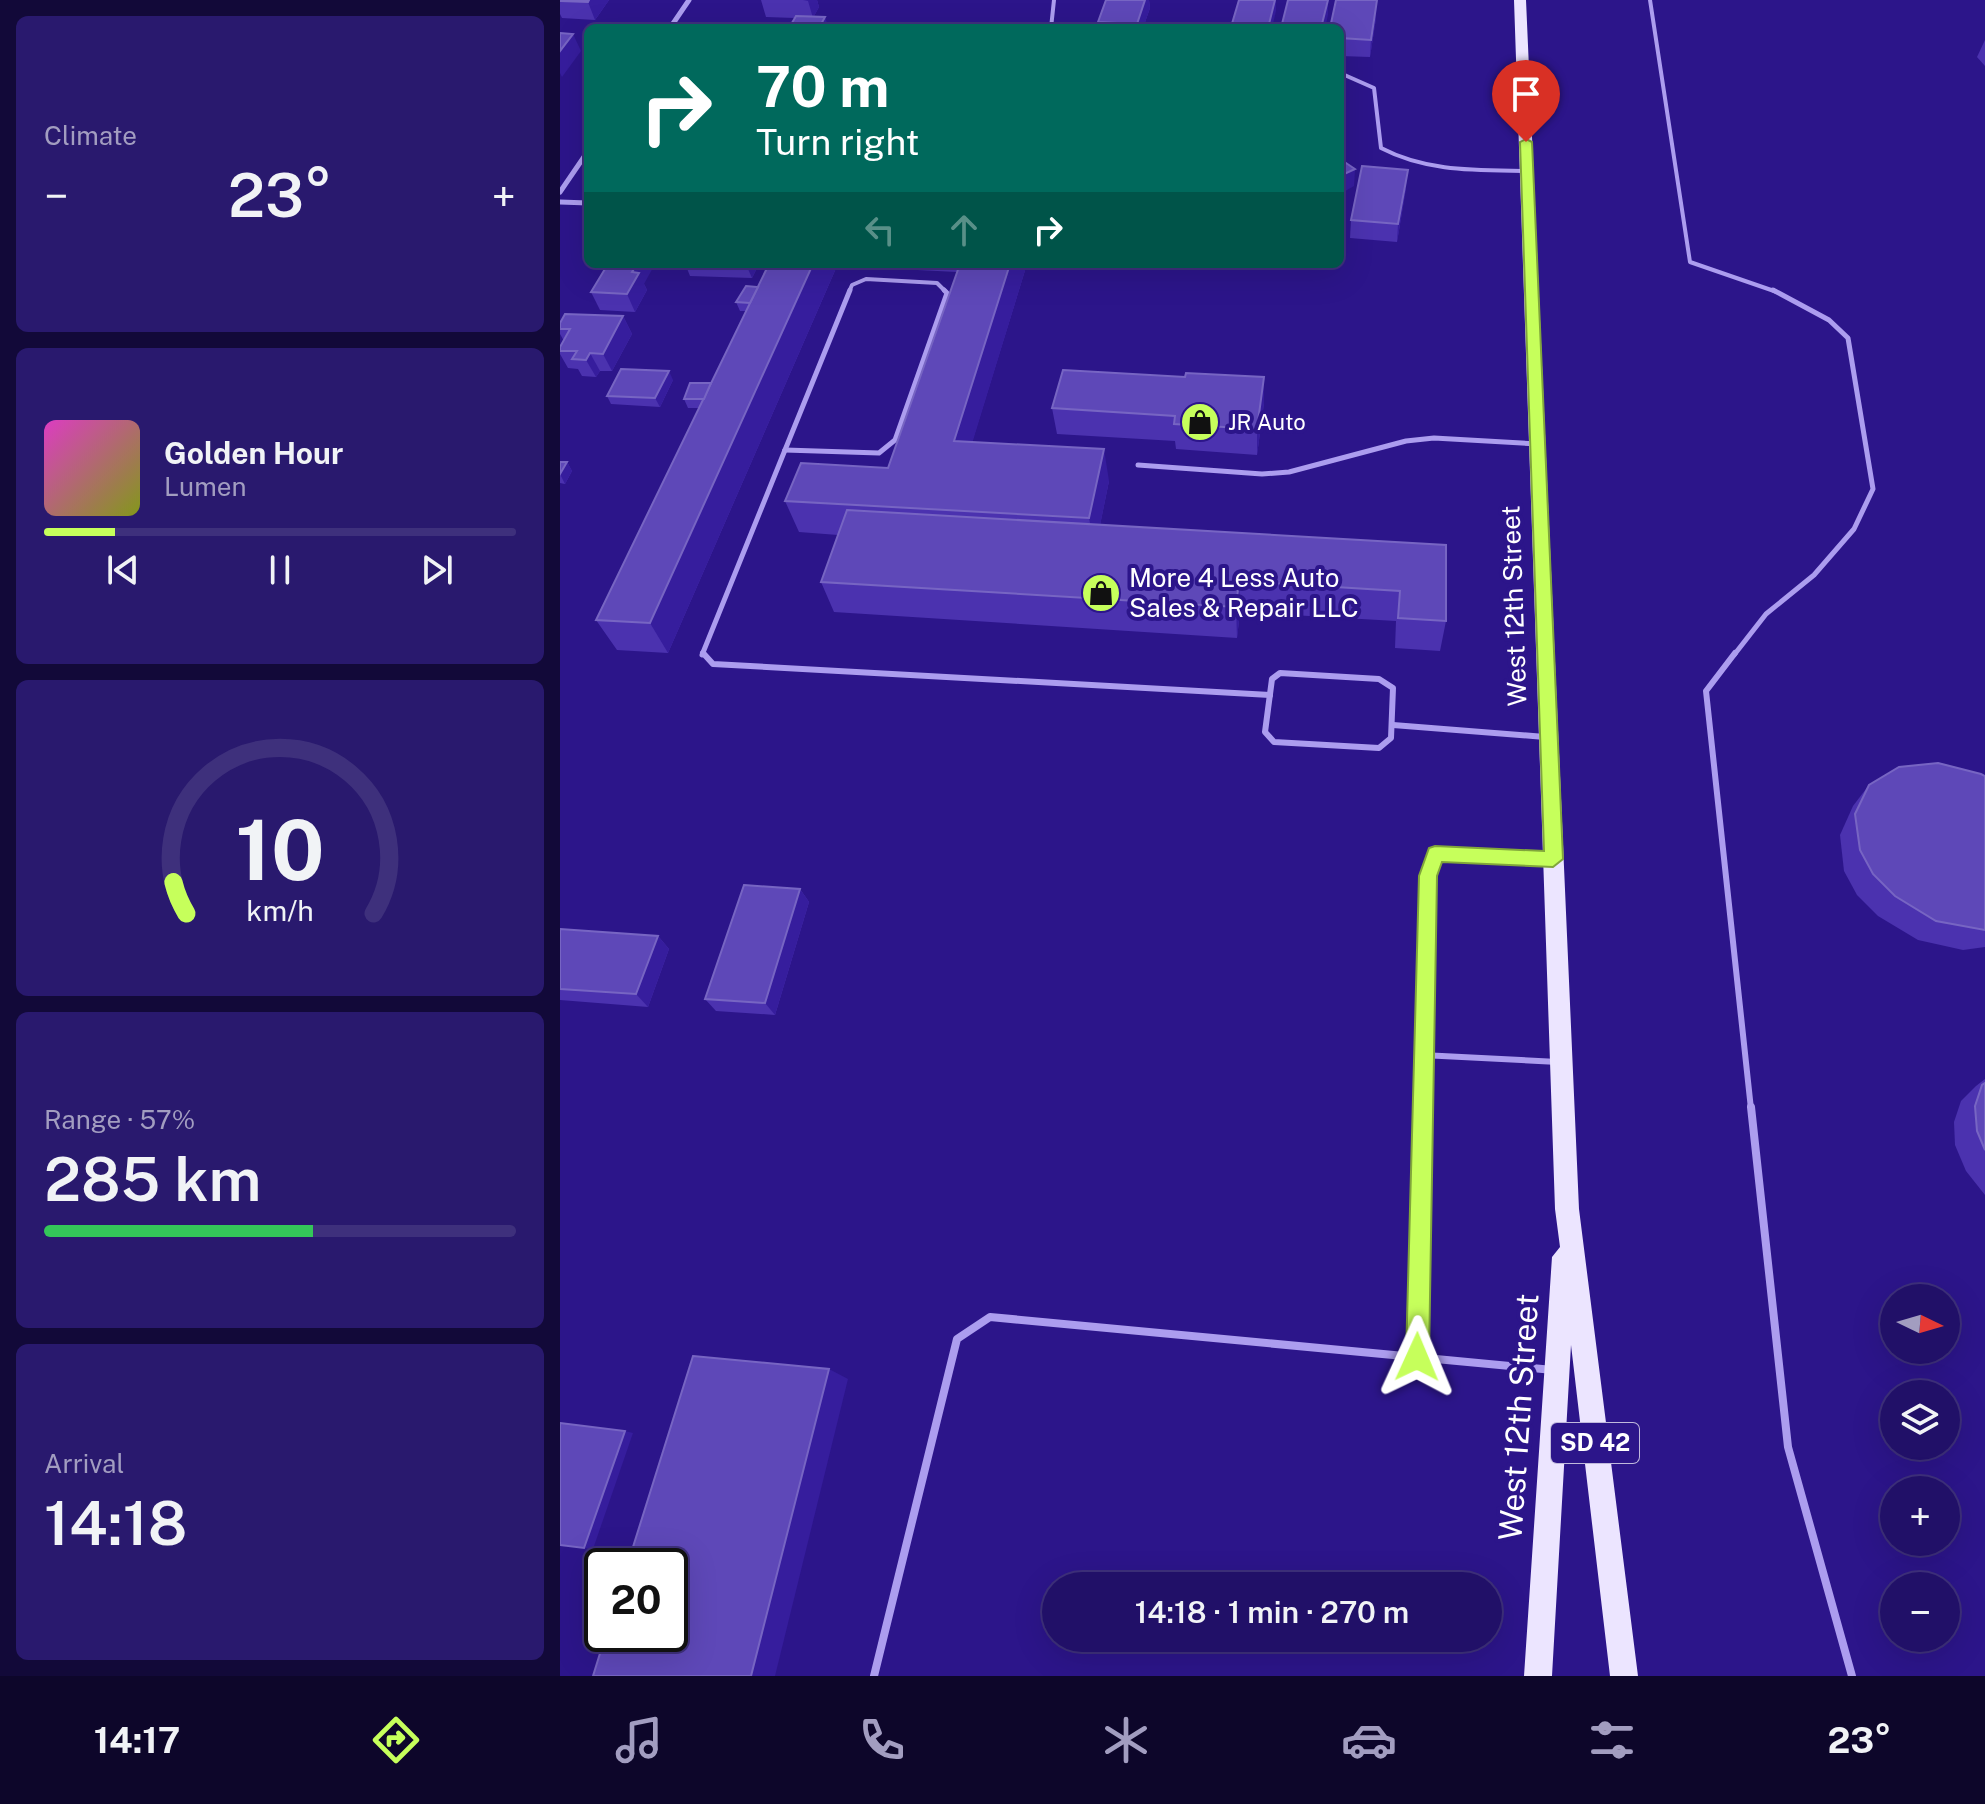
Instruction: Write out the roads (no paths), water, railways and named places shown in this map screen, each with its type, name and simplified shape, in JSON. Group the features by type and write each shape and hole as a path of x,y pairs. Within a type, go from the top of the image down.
{"main road":[{"name":"West 12th Street","path":"1520,0 1567,1209 1624,1676"},
{"name":"West 12th Street","path":"1538,1676 1567,1209"}],"street":[{"path":"673,24 689,0"},
{"path":"560,192 584,157"},
{"path":"560,202 584,203"}],"lane":[{"path":"1051,24 1054,0"},
{"path":"1650,0 1690,262 1753,281 1798,301 1829,320 1848,338 1873,489 1854,529 1814,575 1766,614 1706,691 1788,1447 1852,1676"},
{"path":"1344,75 1374,88 1381,148 1397,158 1425,166 1527,171"},
{"path":"785,450 879,453 895,440 947,293 937,283 866,279 852,285 785,450 702,656 713,664 1270,695"},
{"path":"1138,465 1262,474 1289,472 1406,441 1434,438 1537,444"},
{"path":"1280,673 1379,679 1393,688 1393,725 1391,738 1379,748 1274,742 1265,732 1272,679 1280,673"},
{"path":"1393,725 1549,737"},
{"path":"1417,1357 1428,876 1435,854 1553,859"},
{"path":"1422,1055 1562,1063"},
{"path":"874,1676 957,1339 990,1317 1556,1370"}],"place":[{"name":"JR Auto","path":"1200,422"},
{"name":"More 4 Less Auto Sales & Repair LLC","path":"1101,593"}]}
